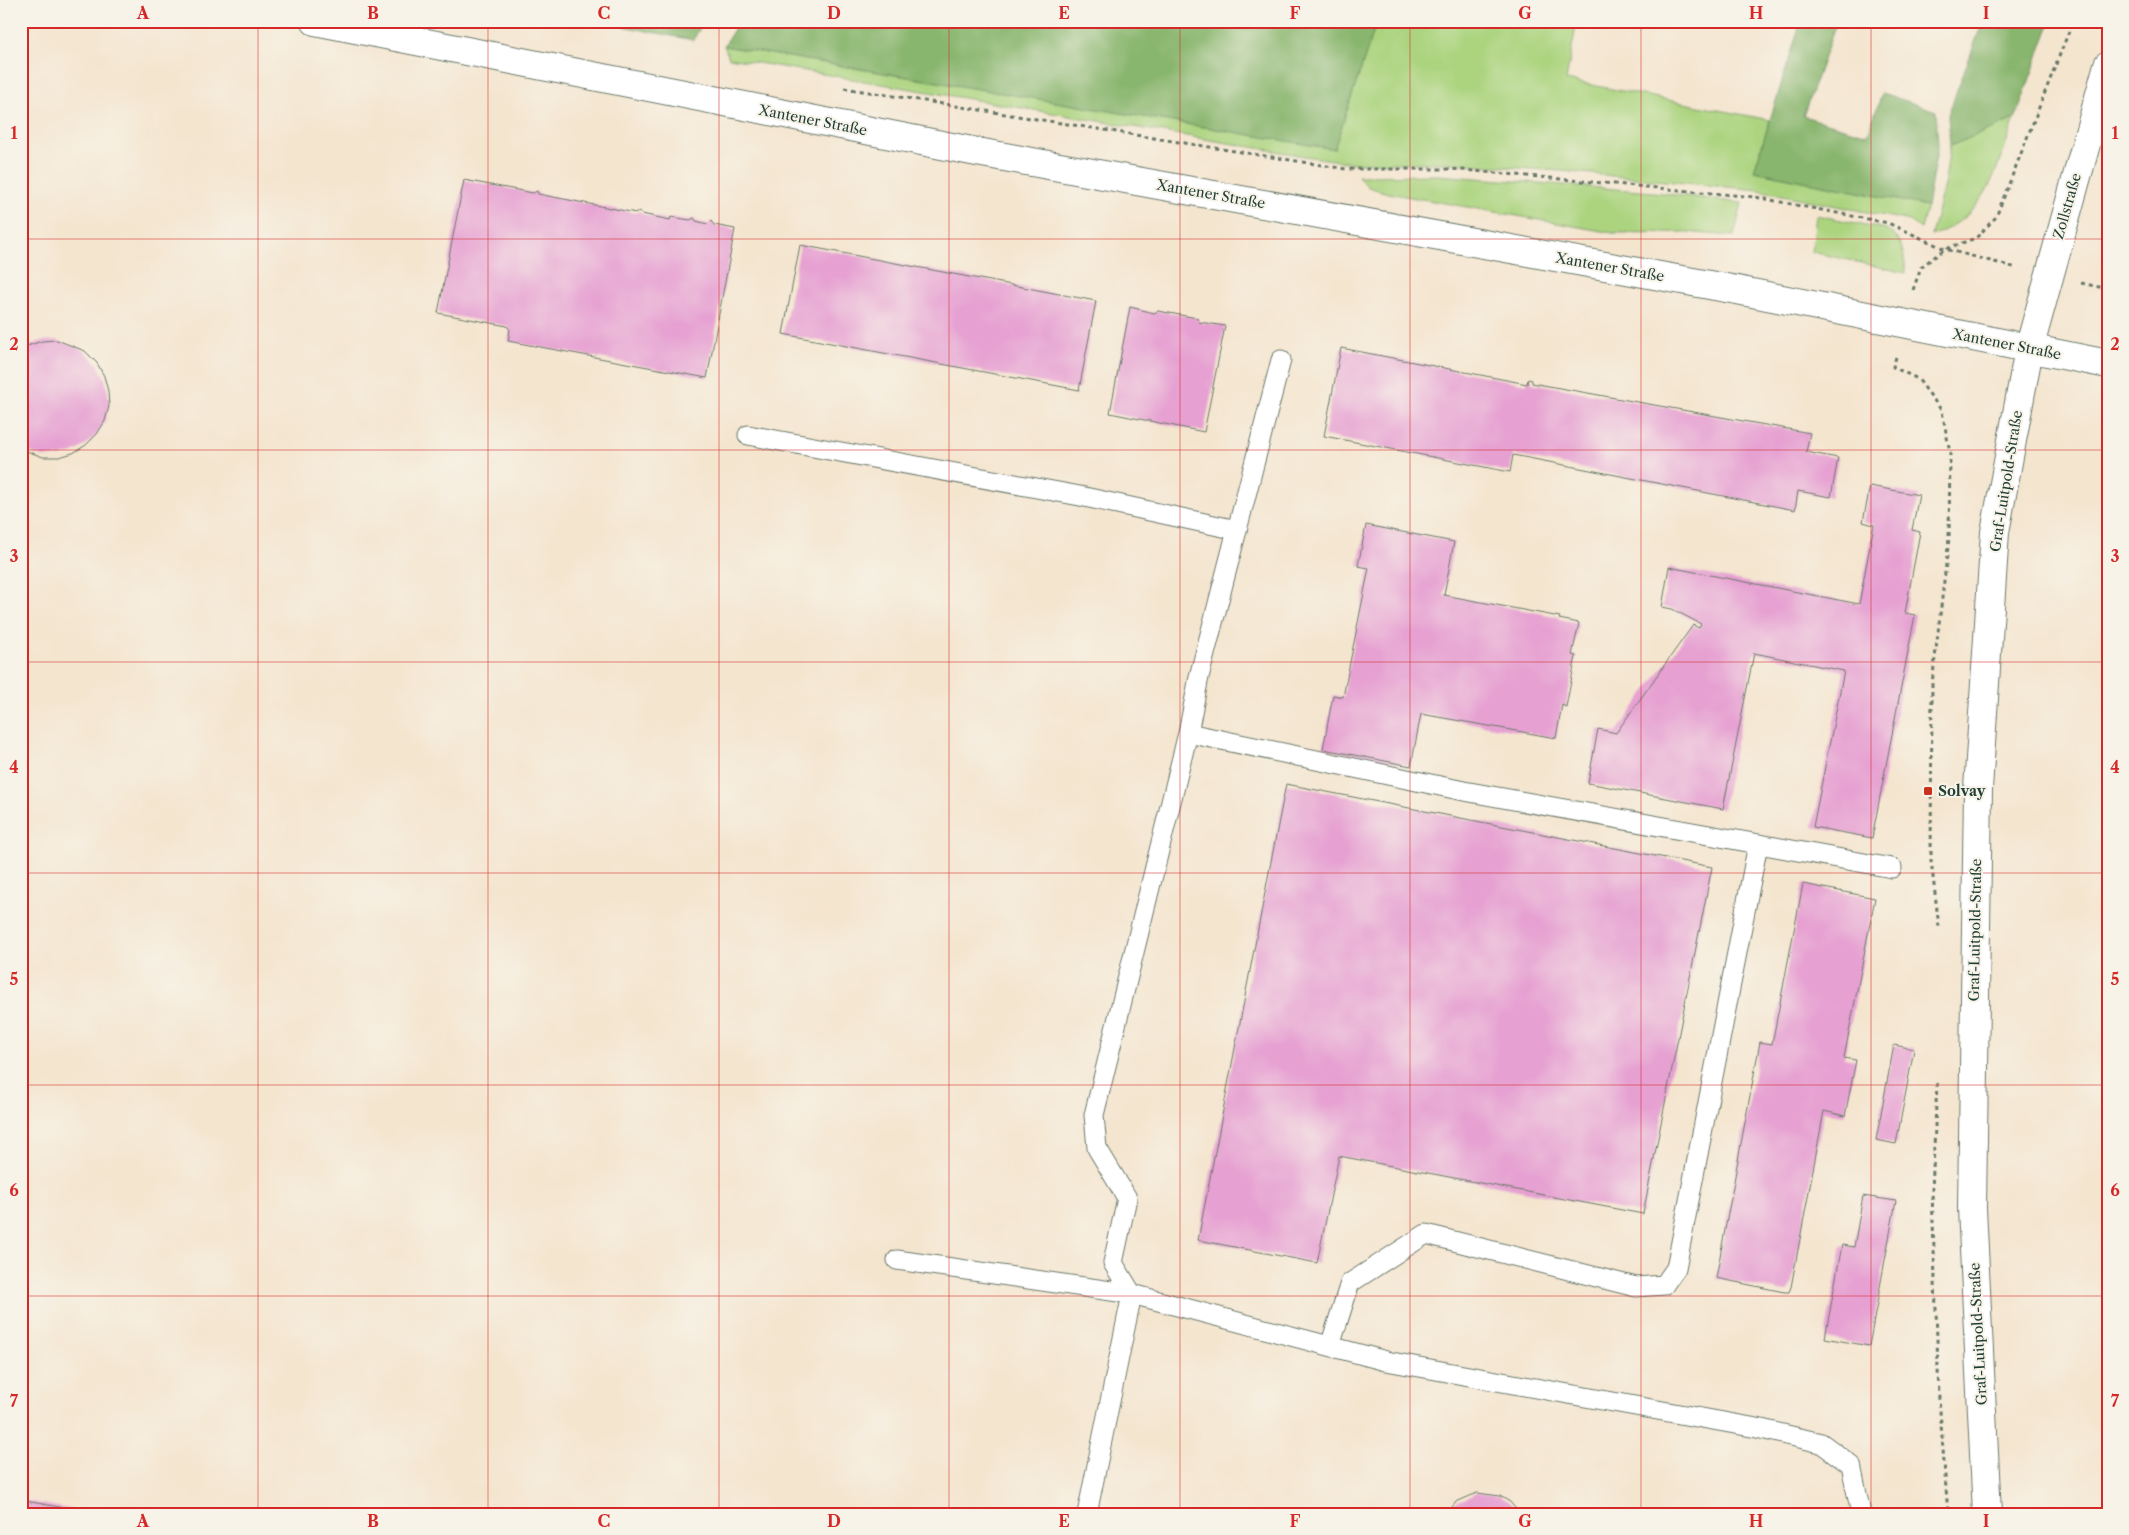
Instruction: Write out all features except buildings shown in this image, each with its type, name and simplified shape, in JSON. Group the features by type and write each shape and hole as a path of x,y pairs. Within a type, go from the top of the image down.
{"main road":[{"name":"Xantener Straße","path":"315,21 978,152 1737,290 2108,364"},
{"name":"Zollstraße","path":"2029,349 2047,276 2108,65"},
{"name":"Graf-Luitpold-Straße","path":"1987,1514 1972,1208 1978,789 1995,532 2029,349"}],"lane":[{"path":"1087,1514 1132,1294 1113,1263 1127,1198 1097,1148 1094,1115 1188,733 1199,677 1281,360"},
{"path":"748,435 1080,496 1237,530"},
{"path":"1188,733 1464,791 1892,868"},
{"path":"1330,1346 1350,1283 1426,1234 1636,1288 1664,1284 1676,1268 1758,844"},
{"path":"897,1260 1132,1294 1386,1361 1748,1426 1821,1443 1851,1466 1861,1514"}],"path":[{"path":"1940,936 1931,860 1932,684 1949,538 1950,453 1942,411 1918,380 1894,367 1903,324 1921,267 1945,248 1976,238 1996,217 2073,21"},
{"path":"837,87 1346,169 1452,169 1754,197 1888,223 1945,248 2047,276"},
{"path":"1937,1073 1932,1191 1939,1398 1948,1514"}],"green space":[{"path":"595,21 701,21 699,30 693,40"},
{"path":"739,21 1377,21 1334,149 724,46"},
{"path":"1377,21 1577,21 1566,80 1770,120 1754,171 1927,206 1921,229 1910,221 1758,190 1561,171 1449,163 1352,163 1298,155 729,58 724,46 1334,149"},
{"path":"1801,21 1837,21 1803,116 1868,135 1882,93 1936,111 1938,145 1927,206 1754,171"},
{"path":"1983,21 2051,21 2015,119 1950,146 1948,115"},
{"path":"2015,119 1995,173 1978,203 1966,216 1950,227 1931,236 1945,181 1950,146"},
{"path":"1437,175 1653,192 1742,203 1734,236 1685,232 1613,233 1388,193 1368,187 1358,176"},
{"path":"1816,215 1886,229 1892,233 1902,248 1906,273 1812,252"}],"place":[{"name":"Solvay","path":"1928,791"}]}
